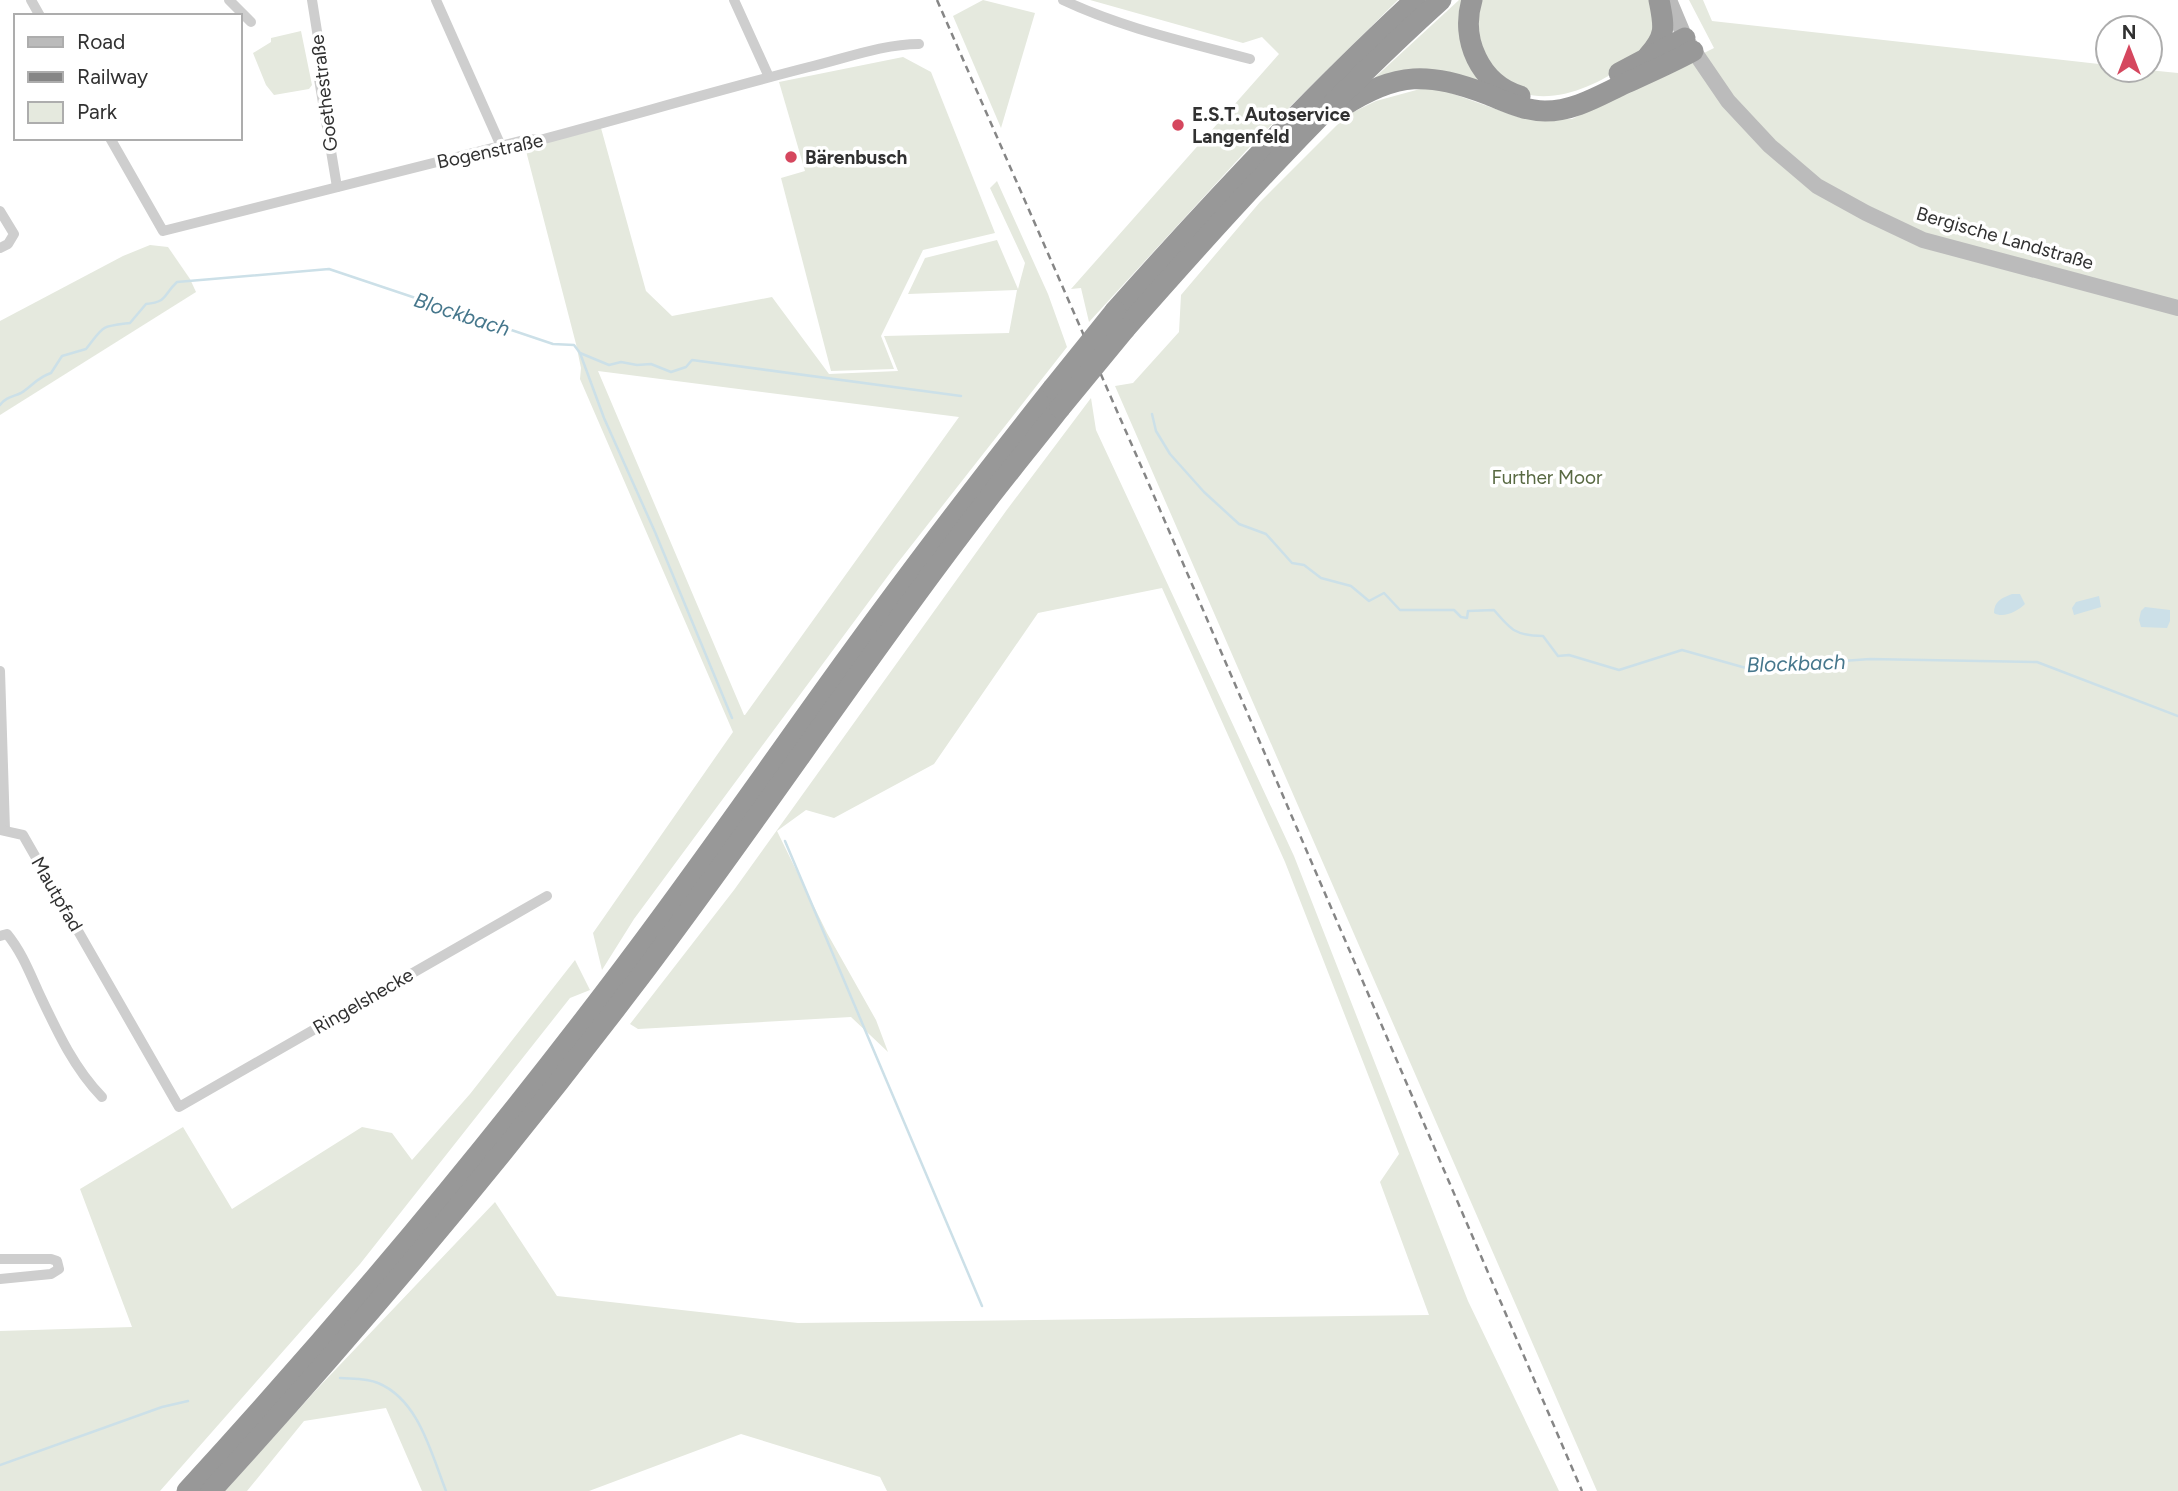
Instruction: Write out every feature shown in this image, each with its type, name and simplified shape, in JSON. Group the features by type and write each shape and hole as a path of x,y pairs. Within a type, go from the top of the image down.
{"highway":[{"path":"1349,60 1380,21 1402,0"},
{"path":"211,1491 356,1329 438,1231 962,532 1056,398 1247,165 1349,60 1415,0"},
{"path":"1120,320 1198,246 1296,141 1441,0"},
{"path":"1472,0 1468,26 1470,44 1477,60 1502,88 1516,95 1538,100 1566,99 1587,91 1648,56 1689,44"},
{"path":"1648,56 1663,35 1659,0"},
{"path":"1296,141 1323,125 1339,109 1360,95 1389,82 1408,79 1444,80 1519,107 1544,111 1565,109 1601,95 1689,44"},
{"path":"187,1491 361,1295 473,1160 589,1028"}],"main road":[{"name":"Bergische Landstraße","path":"1669,0 1689,44 1728,102 1770,146 1817,186 1923,240 2178,308"}],"street":[{"path":"229,0 251,22"},
{"name":"Goethestraße","path":"312,0 323,69 319,79 337,187"},
{"path":"436,0 501,146"},
{"path":"734,0 769,77"},
{"path":"1063,0 1129,26 1250,59"},
{"name":"Bogenstraße","path":"111,140 163,230 528,139 540,140 769,77 904,44 919,44"},
{"path":"0,211 14,234 8,244 0,248"},
{"name":"Mautpfad","path":"0,671 3,830 23,835 179,1107"},
{"name":"Ringelshecke","path":"179,1107 547,896"},
{"path":"0,936 7,934 17,946 82,1076 102,1097"},
{"path":"0,1259 51,1259 57,1261 58,1269 51,1275 0,1279"}],"green space":[{"path":"983,0 1035,13 1001,128 953,16"},
{"path":"1090,0 1398,0 1256,140 1089,322 1081,288 1071,289 1279,54 1262,37 1243,43"},
{"path":"1459,0 1467,0 1496,94 1370,82"},
{"path":"1477,0 1654,0 1656,36 1628,63 1587,87 1558,95 1530,95 1507,85 1481,58"},
{"name":"Further Moor","path":"1689,0 1703,0 1712,21 2094,63 2094,84 2164,84 2164,72 2178,73 2178,1491 1597,1491 1115,386 1133,383 1179,332 1181,295 1260,202 1347,115 1376,101 1431,86 1521,118 1572,119 1714,48"},
{"path":"301,31 312,85 309,89 274,95 266,85 253,53 271,42 271,38"},
{"path":"903,57 931,72 995,233 923,250 881,336 894,369 831,371 781,178 805,171 779,82"},
{"path":"601,128 646,291 672,316 772,297 829,374 898,371 884,336 1009,333 1017,290 908,294 925,258 997,240 1018,289 1025,263 990,188 997,181 1048,294 1067,347 896,565 634,919 602,970 593,933 733,732 580,379 581,368 576,344 525,147","holes":["598,371 959,417 745,715 744,715"]},
{"path":"150,245 168,247 196,292 0,415 0,321 123,256"},
{"path":"1091,398 1096,430 1294,856 1468,1301 1559,1491 887,1491 880,1477 741,1434 589,1491 422,1491 386,1408 304,1421 247,1491 225,1491 317,1389 495,1202 557,1296 798,1323 1429,1315 1380,1182 1399,1154 1285,862 1162,588 1038,613 934,764 834,818 806,810 777,831 827,933 876,1020 888,1052 851,1017 638,1029 630,1024 734,890 1006,511"},
{"path":"575,960 590,990 570,998 360,1264 160,1491 0,1491 0,1331 132,1327 80,1189 183,1127 232,1209 362,1127 392,1133 412,1160 470,1094"}],"shaded area":[{"path":"2012,594 2020,594 2025,604 2006,615 1994,613 1997,603"},
{"path":"2099,596 2101,607 2074,615 2072,608 2076,602"},
{"path":"2145,607 2170,610 2167,628 2141,627 2139,620"}],"waterway":[{"name":"Blockbach","path":"0,405 51,373 62,356 86,349 104,328 130,323 146,304 162,300 177,282 329,269 553,344 574,345 580,353 609,365 621,362 651,364 671,372 686,367 692,360 961,396"},
{"path":"580,353 604,418 655,532 732,718"},
{"name":"Blockbach","path":"1152,414 1156,431 1170,454 1204,492 1239,524 1266,534 1292,563 1304,565 1321,578 1351,586 1369,601 1384,593 1400,610 1454,610 1461,617 1467,618 1468,611 1494,610 1505,623 1520,633 1543,636 1558,656 1569,655 1619,670 1682,650 1746,668 1870,659 2037,662 2178,716"},
{"path":"785,841 982,1306"},
{"path":"340,1378 374,1381 392,1391 404,1402 422,1429 446,1491"},
{"path":"0,1465 162,1407 188,1401"}],"railway":[{"path":"937,0 1145,475 1582,1491"}],"place":[{"name":"E.S.T. Autoservice Langenfeld","path":"1178,125"},
{"name":"Bärenbusch","path":"791,157"}]}
